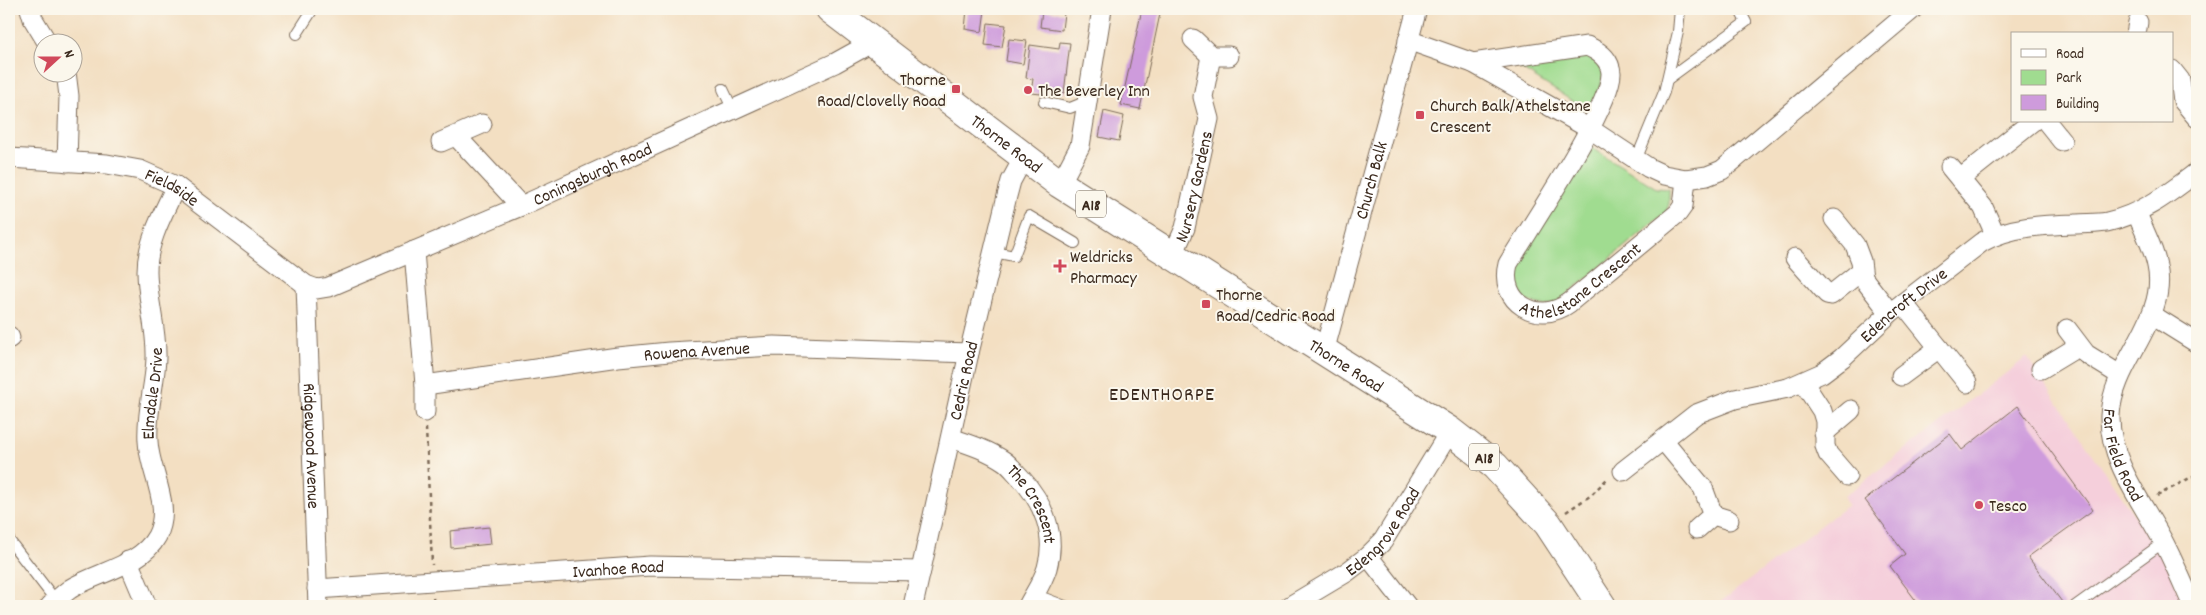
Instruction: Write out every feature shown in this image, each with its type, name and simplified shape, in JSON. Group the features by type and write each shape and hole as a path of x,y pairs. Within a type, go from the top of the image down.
{"main road":[{"name":"Thorne Road","path":"830,9 1060,184 1450,431 1496,466 1548,524 1602,606"}],"street":[{"path":"30,9 33,19 41,32"},
{"path":"1060,184 1080,146 1102,9"},
{"name":"Church Balk","path":"1324,352 1416,9"},
{"name":"Athelstane Crescent","path":"1408,40 1473,63 1590,128 1636,160 1664,175 1686,179 1707,176 1722,170 1913,9"},
{"name":"Coningsburgh Road","path":"306,285 317,289 329,287 521,206 835,63 864,47 870,39"},
{"name":"Nursery Gardens","path":"1173,255 1185,228 1209,119 1203,97 1220,56 1193,39"},
{"name":"Athelstane Crescent","path":"1473,63 1577,46 1594,49 1606,59 1611,72 1609,84 1590,128 1508,264 1506,272 1509,291 1523,308 1530,311 1547,313 1555,312 1569,303 1678,213 1684,200 1686,179"},
{"path":"2174,72 2180,80 2183,101 2197,118"},
{"path":"67,82 69,96 67,162"},
{"path":"1995,234 1982,207 1955,173 2032,122"},
{"path":"2047,122 2062,141"},
{"path":"482,124 449,139 521,206"},
{"name":"Cedric Road","path":"913,606 969,353 1011,182 1024,157"},
{"name":"Fieldside","path":"9,158 107,164 140,170 176,186 306,285"},
{"name":"Edencroft Drive","path":"1623,470 1664,441 1696,414 1715,405 1788,388 1822,373 1842,358 1896,308 1995,234 2046,225 2106,222 2136,213 2152,205 2197,172"},
{"name":"Elmdale Drive","path":"53,604 70,589 128,561 146,549 156,536 161,523 160,489 150,463 148,440 148,408 154,380 156,355 155,326 147,271 151,242 176,186"},
{"name":"Far Field Road","path":"2136,213 2157,266 2157,292 2152,315 2120,375 2110,416 2112,432 2124,469 2164,542 2194,606"},
{"path":"1834,219 1854,244 1861,261 1863,278 1939,348 1967,383"},
{"path":"414,251 425,385 425,412"},
{"path":"1795,258 1831,295 1861,271"},
{"name":"Ridgewood Avenue","path":"306,285 317,597"},
{"path":"2152,315 2197,343"},
{"path":"2067,330 2079,346 2097,363 2120,375"},
{"name":"Rowena Avenue","path":"425,385 618,357 774,346 969,353"},
{"path":"2041,369 2079,346"},
{"path":"1901,376 1939,348"},
{"path":"1803,382 1822,411 1825,421 1825,446 1828,454 1847,476"},
{"path":"1824,433 1851,410"},
{"name":"Edengrove Road","path":"1290,606 1347,572 1368,556 1383,541 1450,431"},
{"name":"The Crescent","path":"951,438 982,449 1006,462 1034,494 1043,508 1048,526 1050,552 1047,569 1031,600"},
{"path":"1664,441 1703,488 1721,517 1697,529"},
{"path":"1368,556 1407,606"},
{"path":"128,561 147,606"},
{"name":"Ivanhoe Road","path":"317,597 432,581 650,566 921,571"}],"lane":[{"path":"297,34 313,9"},
{"path":"1636,160 1668,79 1680,9"},
{"path":"1668,79 1746,22 1740,9"},
{"path":"723,89 733,110"},
{"path":"1044,102 1070,108 1087,100"},
{"path":"994,252 1014,256 1030,216 1075,244"},
{"path":"9,540 53,604"},
{"path":"2075,606 2164,542"},
{"path":"1031,600 1065,606"}],"path":[{"path":"425,412 434,606"},
{"path":"1548,524 1590,496 1613,474 1623,470"},
{"path":"2143,504 2197,474"}],"shaded area":[{"path":"2027,357 2167,564 2185,606 1715,606 1848,505 1843,497"}],"green space":[{"path":"1579,52 1595,56 1605,69 1594,109 1585,109 1512,63"},
{"path":"1591,147 1656,188 1669,189 1669,204 1666,212 1558,302 1546,306 1522,300 1512,269 1587,148"}],"building":[{"path":"967,9 985,10 982,32 965,29"},
{"path":"1142,9 1161,9 1140,109 1121,105"},
{"path":"1042,10 1064,13 1062,30 1040,27"},
{"path":"988,23 1006,25 1002,47 985,45"},
{"path":"1009,39 1027,41 1023,64 1006,61"},
{"path":"1060,42 1070,43 1064,93 1042,89 1041,94 1031,93 1033,79 1026,78 1030,45 1059,49"},
{"path":"1104,111 1124,116 1119,141 1099,137"},
{"name":"Tesco","path":"2018,406 2093,510 2028,557 2065,606 1920,606 1890,566 1905,554 1865,500 1950,434 1962,450"},
{"path":"489,527 491,544 451,548 450,531"}],"place":[{"name":"Thorne Road/Clovelly Road","path":"956,89"},
{"name":"The Beverley Inn","path":"1028,90"},
{"name":"Church Balk/Athelstane Crescent","path":"1420,115"},
{"name":"Weldricks Pharmacy","path":"1060,266"},
{"name":"Thorne Road/Cedric Road","path":"1206,304"},
{"name":"Tesco","path":"1979,505"}],"district":[{"name":"EDENTHORPE","path":"1162,393"}]}
